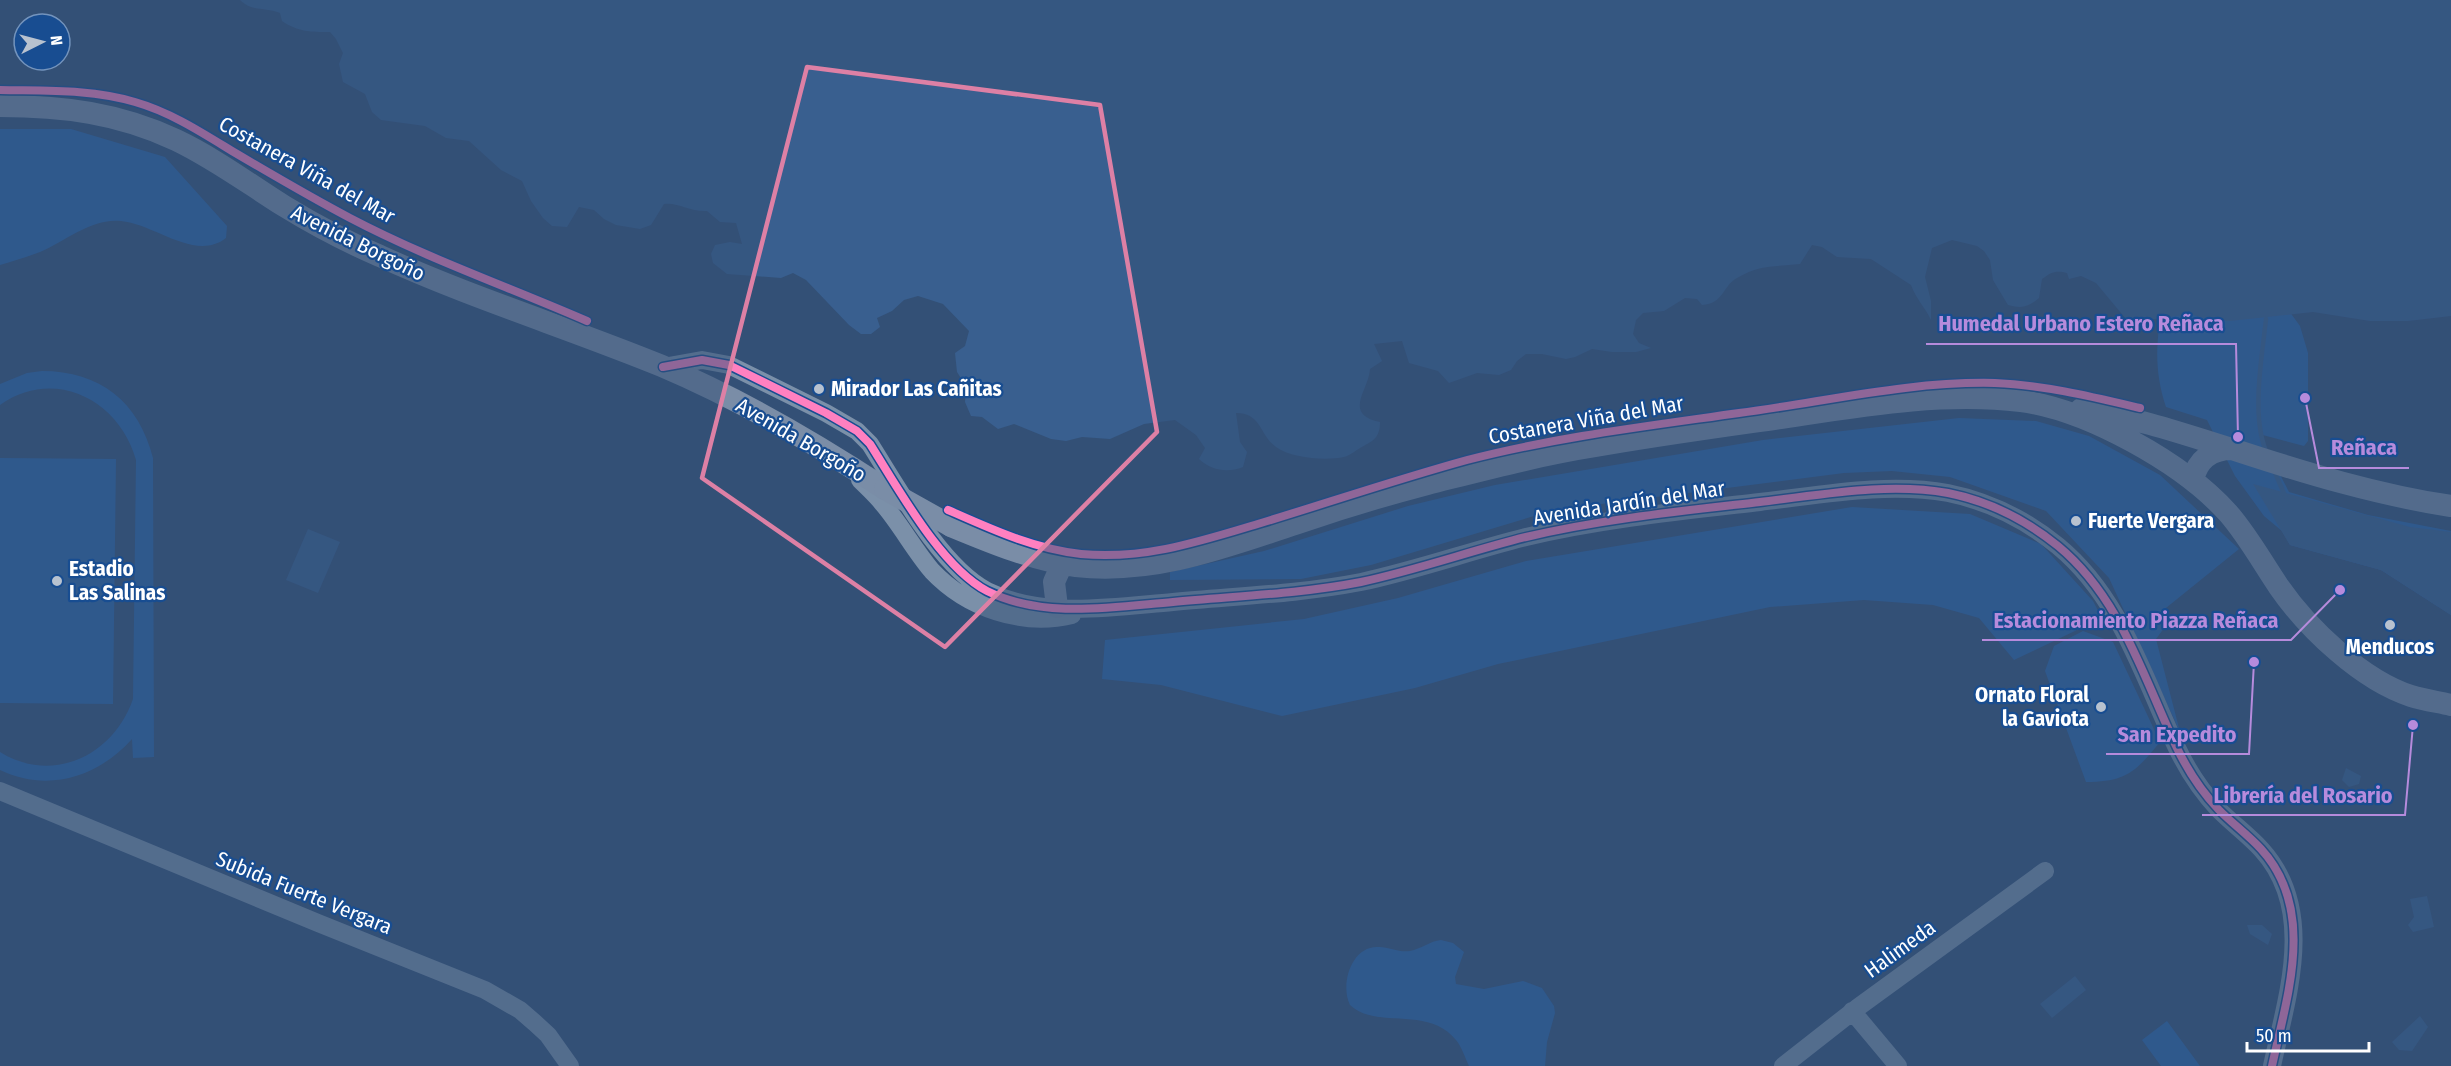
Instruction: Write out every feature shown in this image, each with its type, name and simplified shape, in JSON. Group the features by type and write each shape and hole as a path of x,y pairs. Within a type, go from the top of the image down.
{"main road":[{"name":"Avenida Borgoño","path":"0,106 67,108 115,118 152,129 201,153 288,208 378,256 442,284 663,367 778,423 885,489 951,526 1005,549 1062,564 1137,566 1192,557 1415,487 1593,446 1872,404 1941,400 2023,401 2055,410 2115,433 2145,448 2193,480 2241,529 2278,586 2315,630 2349,660 2372,676 2409,696 2451,705"},
{"path":"2023,401 2060,405 2134,419 2308,473 2421,502 2451,506"},
{"path":"2193,480 2198,467 2206,457 2218,450 2232,449"},
{"path":"1058,607 1054,582 1062,564"},
{"path":"2409,696 2451,720"}],"street":[{"name":"Avenida Jardín del Mar","path":"663,367 690,360 723,363 770,384 857,431 870,444 941,550 962,574 983,589 1007,600 1058,607 1101,609"},
{"name":"Avenida Jardín del Mar","path":"840,460 883,504 933,572 961,595 993,611 1029,619 1058,619 1101,609 1339,586 1563,529 1798,497 1877,490 1919,490 1952,494 1999,509 2042,534 2067,554 2095,584 2109,603 2138,657 2175,743 2195,780 2220,811 2262,850 2279,876 2290,905 2294,945 2290,982 2272,1066"},
{"name":"Subida Fuerte Vergara","path":"0,791 485,990 520,1010 535,1023 554,1042 570,1066"},
{"name":"Halimeda","path":"1783,1066 1852,1011 2045,871"},
{"path":"1852,1011 1898,1066"}],"highlighted area":[{"path":"807,67 1100,105 1157,432 945,647 702,478"}],"shaded area":[{"path":"240,0 2451,0 2451,316 2408,321 2370,321 2313,312 2230,321 2208,319 2190,314 2148,320 2126,319 2096,283 2081,276 2069,279 2067,273 2060,272 2051,273 2042,279 2039,298 2035,301 2022,307 2013,306 2008,305 1993,280 1990,260 1984,251 1977,246 1952,240 1932,248 1925,277 1931,301 1931,320 1911,285 1871,259 1837,257 1822,247 1812,245 1800,264 1753,270 1732,281 1719,298 1709,304 1702,305 1697,299 1685,298 1664,311 1643,313 1636,320 1633,334 1639,343 1651,348 1636,352 1592,349 1566,359 1542,354 1526,354 1511,370 1499,375 1477,373 1449,383 1438,371 1409,363 1402,341 1374,344 1382,361 1370,369 1360,400 1362,413 1380,422 1379,432 1372,441 1344,457 1299,456 1276,447 1266,437 1256,421 1244,414 1236,413 1240,442 1247,452 1243,467 1220,470 1199,459 1205,448 1196,435 1175,420 1144,424 1110,439 1082,437 1066,441 1051,439 1014,424 998,429 982,417 971,416 965,402 966,386 957,372 955,353 965,346 969,331 943,304 918,296 904,300 892,311 877,318 880,327 871,334 861,334 849,325 806,280 793,273 781,278 727,274 713,263 711,254 715,245 730,242 742,244 736,223 720,222 707,211 664,204 651,225 640,229 616,225 604,219 594,210 579,207 567,227 552,226 531,201 522,181 501,170 469,141 446,138 425,126 381,120 372,112 365,94 343,82 339,64 343,53 330,32 299,29 282,21 280,13 254,8"},
{"path":"0,129 71,129 165,157 227,226 226,238 214,244 201,246 175,240 134,224 110,221 79,231 40,252 0,265"},
{"path":"2165,296 2279,297 2300,326 2308,353 2308,441 2304,446 2259,434 2289,492 2368,515 2451,531 2451,615 2381,570 2290,545 2282,531 2264,516 2235,476 2207,420 2166,407 2159,378 2157,352"},
{"path":"63,372 82,377 114,394 138,421 147,438 153,458 154,757 133,758 132,739 119,752 88,772 54,780 18,777 0,770 0,752 20,761 40,766 79,759 97,749 112,736 124,719 133,699 136,460 128,439 116,421 100,406 83,396 63,390 42,389 21,394 0,405 0,384 27,373"},
{"path":"1959,418 2036,421 2089,436 2160,475 2239,549 2161,612 2167,624 2156,639 2180,732 2109,578 2046,511 1950,477 1892,471 1844,473 1554,510 1371,565 1301,579 1170,580 1170,572 1264,551 1408,506 1495,485 1763,440"},
{"name":"Estadio Las Salinas","path":"0,458 116,459 113,704 0,703"},
{"path":"2253,484 2410,527 2451,532 2451,615 2381,570 2290,545"},
{"path":"1852,507 1970,514 2041,544 2093,601 2102,618 2014,660 1979,618 1933,605 1864,600 1770,607 1498,664 1415,688 1282,716 1161,685 1102,679 1105,640 1304,619 1398,598 1526,561"},
{"path":"308,529 340,542 318,593 286,580"},
{"name":"Ornato Floral la Gaviota","path":"2083,631 2113,642 2160,742 2137,767 2111,780 2086,782 2045,671 2054,646"},
{"path":"2346,768 2361,776 2359,784 2349,787 2342,780"},
{"path":"2427,896 2434,927 2413,932 2408,925 2414,917 2410,899"},
{"path":"2247,925 2262,925 2272,934 2268,945 2250,934"},
{"path":"1441,940 1453,943 1464,952 1455,977 1456,984 1484,989 1523,981 1542,988 1554,1006 1555,1013 1547,1042 1545,1066 1469,1066 1456,1040 1444,1029 1417,1020 1374,1016 1350,1005 1346,988 1347,978 1354,960 1360,953 1377,947 1410,951"},
{"path":"2075,976 2086,990 2052,1018 2040,1004"},
{"path":"2420,1016 2428,1027 2412,1051 2399,1050 2392,1042"},
{"path":"2167,1021 2200,1066 2161,1066 2142,1040"}],"waterway":[{"path":"2266,319 2258,403 2259,421 2266,451"},
{"path":"2274,470 2285,496"}],"cycle path":[{"name":"Costanera Viña del Mar","path":"0,90 102,95 135,102 161,111 305,194 379,233 587,321"},
{"path":"663,367 702,360 729,365 857,431 870,444 907,504 937,546 970,580 987,591 1009,600 1055,608 1103,608 1338,586 1403,572 1526,537 1584,525 1830,493 1878,489 1925,490 1948,493 1992,506 2020,520 2058,546 2080,567 2098,590 2128,640 2177,748 2201,789 2224,815 2261,849 2278,873 2288,899 2293,926 2293,954 2290,983 2272,1066"},
{"name":"Costanera Viña del Mar","path":"948,510 1046,548 1081,554 1128,554 1150,552 1217,536 1415,475 1501,452 1602,433 1867,393 1931,385 1995,383 2050,389 2140,408"}],"place":[{"name":"Mirador Las Cañitas","path":"819,389"},
{"name":"Reñaca","path":"2305,398"},
{"name":"Humedal Urbano Estero Reñaca","path":"2238,437"},
{"name":"Fuerte Vergara","path":"2076,521"},
{"name":"Estadio Las Salinas","path":"57,581"},
{"name":"Estacionamiento Piazza Reñaca","path":"2340,590"},
{"name":"Menducos","path":"2390,625"},
{"name":"San Expedito","path":"2254,662"},
{"name":"Ornato Floral la Gaviota","path":"2101,707"},
{"name":"Librería del Rosario","path":"2413,725"}]}
